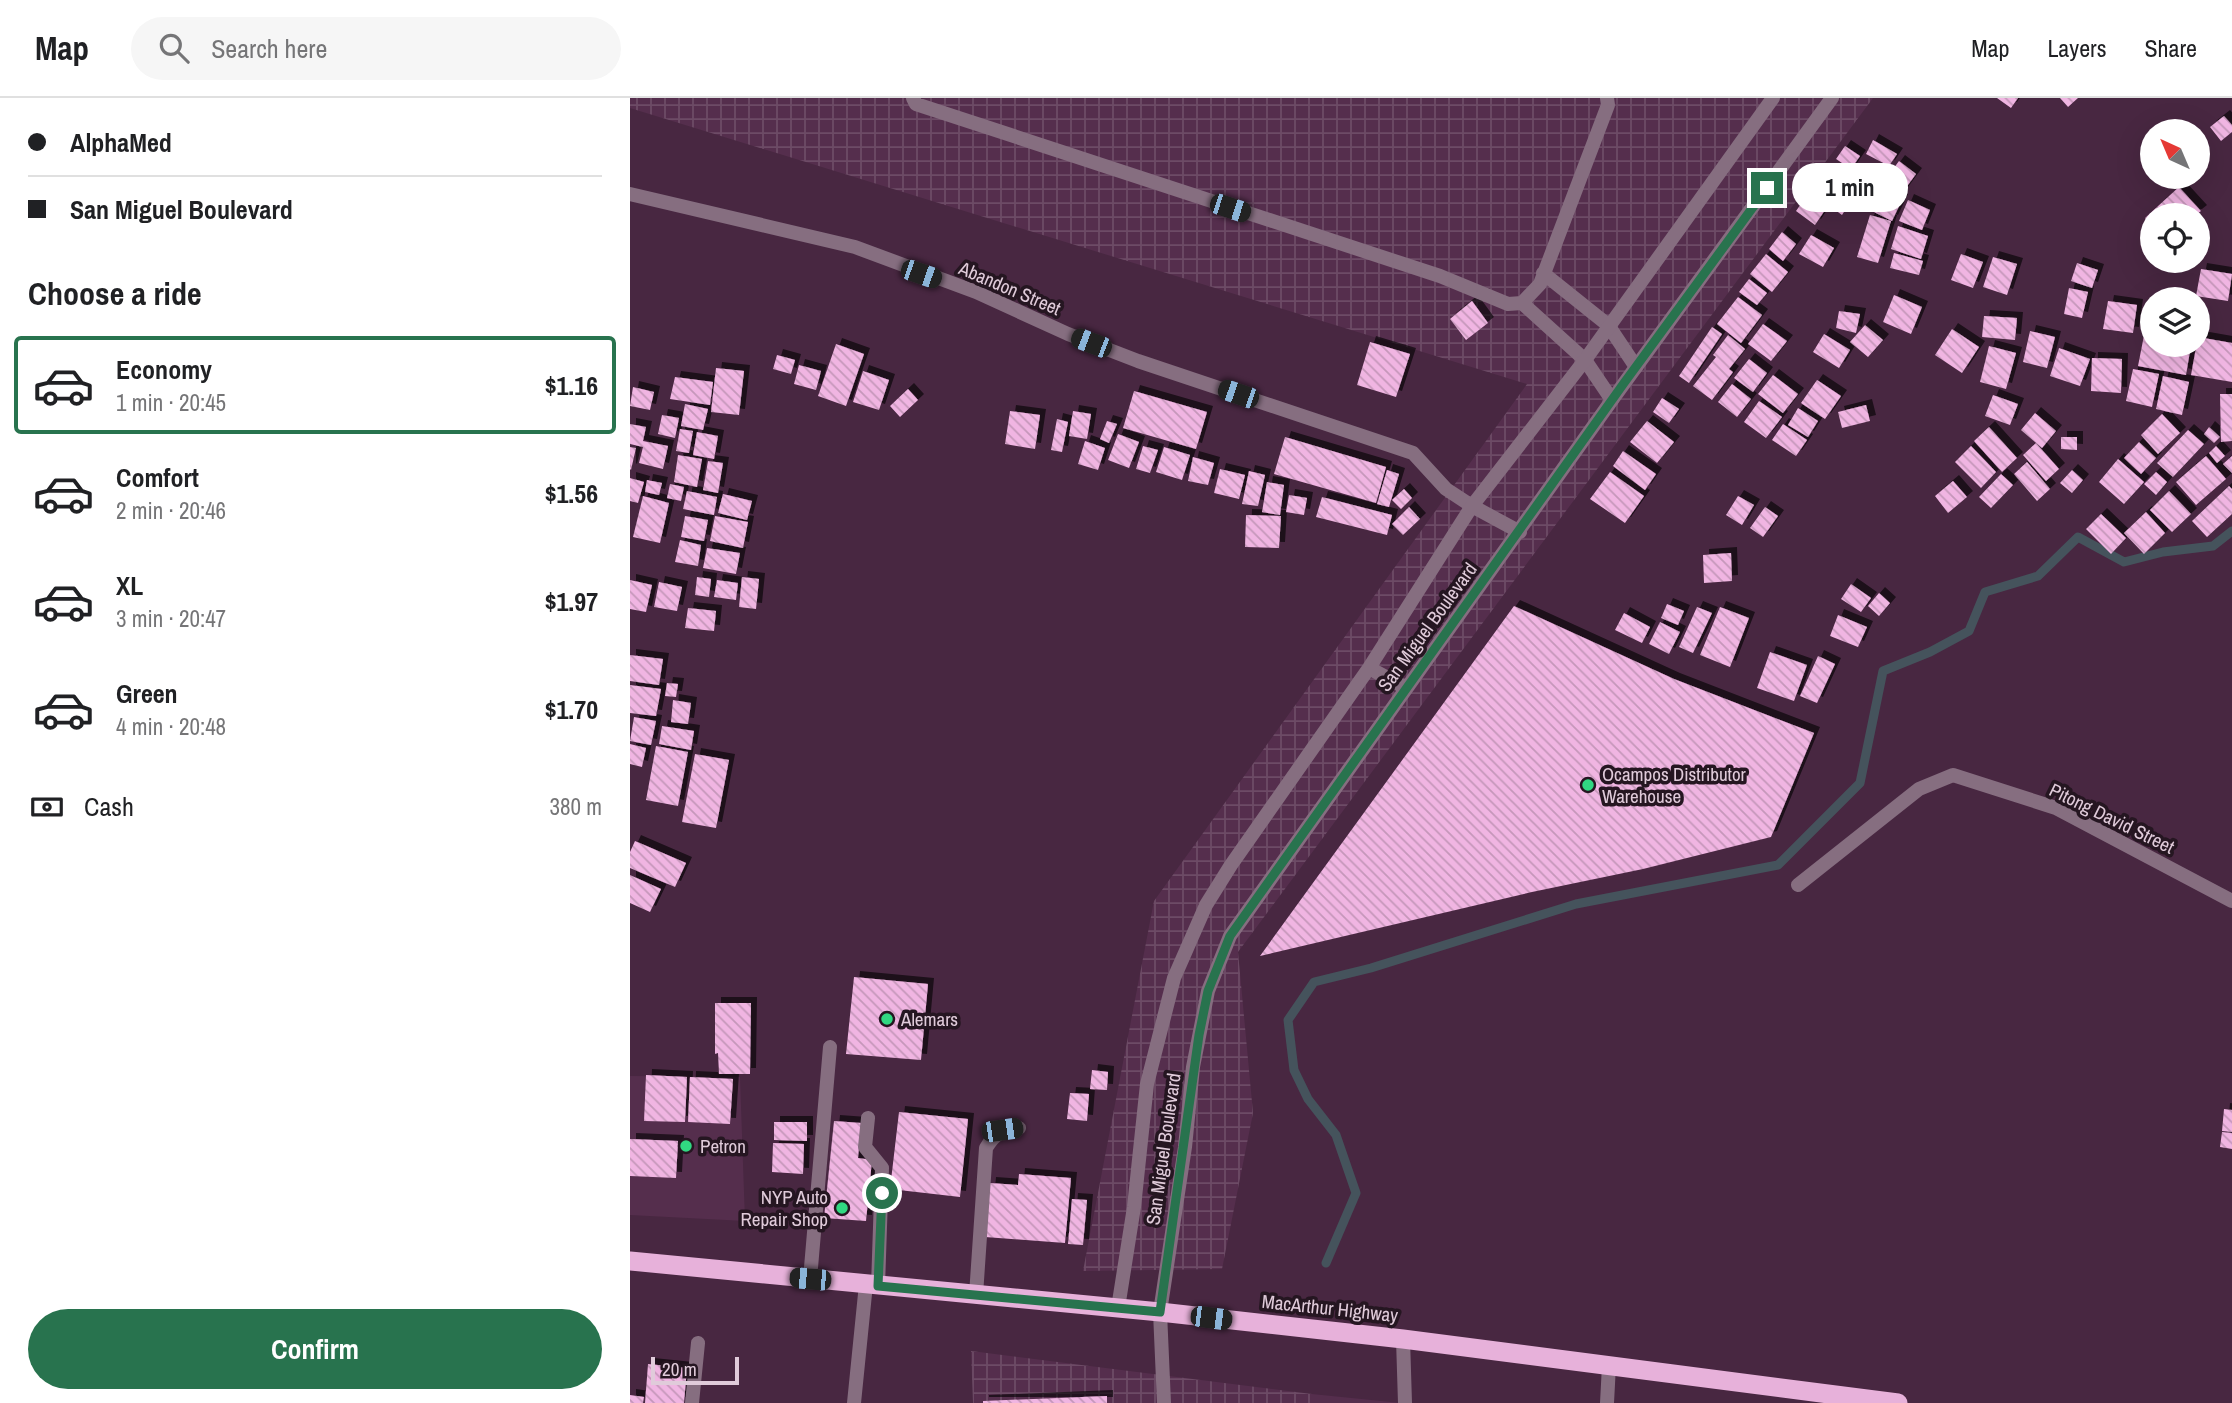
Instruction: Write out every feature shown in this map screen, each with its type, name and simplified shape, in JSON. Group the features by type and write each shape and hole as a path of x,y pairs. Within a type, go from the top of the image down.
{"highway":[{"name":"MacArthur Highway","path":"630,1261 1160,1312 1403,1339 1609,1365 1830,1399 1898,1403"}],"street":[{"path":"913,98 916,104 1440,276 1508,304 1522,303 1540,284 1608,105 1607,98"},
{"name":"San Miguel Boulevard","path":"1118,1308 1134,1208 1147,1084 1167,1001 1181,960 1206,905 1369,668 1472,506 1585,360 1773,98"},
{"name":"San Miguel Boulevard","path":"1164,1403 1160,1312 1194,1067 1208,991 1230,936 1612,400 1832,98"},
{"name":"Abandon Street","path":"630,194 855,247 976,292 1068,334 1138,361 1413,453 1446,489 1520,532"},
{"path":"1543,273 1608,325 1636,367"},
{"path":"1522,303 1585,360 1612,400"},
{"path":"1369,668 1406,688"},
{"name":"Pitong David Street","path":"1798,886 1919,789 1953,775 2056,808 2232,901"},
{"path":"810,1279 830,1047"},
{"path":"854,1403 872,1285 882,1168 865,1147 869,1118"},
{"path":"976,1295 986,1148 1002,1130 1019,1128"},
{"path":"1403,1339 1405,1403"},
{"path":"692,1403 698,1343"},
{"path":"1607,1403 1609,1365"}],"shaded area":[{"path":"630,98 1873,98 1238,952 1253,1113 1222,1269 1083,1271 1154,901 1527,384 630,108"},
{"name":"Petron","path":"630,1076 740,1077 745,1221 630,1215"},
{"path":"971,1351 1312,1394 1312,1403 973,1403"},
{"path":"1312,1394 1401,1403 1312,1403"}],"building":[{"path":"1997,98 2018,98 2011,108"},
{"path":"2060,98 2078,98 2068,107"},
{"path":"2224,116 2232,125 2232,132 2221,141 2210,127"},
{"path":"1873,140 1897,154 1889,166 1866,154"},
{"path":"1845,146 1860,156 1851,169 1836,159"},
{"path":"1899,161 1916,174 1902,193 1885,180"},
{"path":"1849,172 1866,183 1858,195 1841,185"},
{"path":"1814,185 1833,198 1815,225 1796,211"},
{"path":"1878,188 1902,200 1892,221 1868,209"},
{"path":"2177,189 2181,189 2194,203 2161,203"},
{"path":"1841,191 1853,198 1842,215 1831,207"},
{"path":"1908,200 1930,210 1922,230 1899,221"},
{"path":"1870,215 1891,221 1878,263 1857,257"},
{"path":"1898,226 1928,236 1921,259 1891,249"},
{"path":"1782,232 1796,244 1783,261 1769,249"},
{"path":"1811,235 1834,248 1823,267 1799,254"},
{"path":"1894,253 1923,261 1919,275 1890,268"},
{"path":"1766,254 1788,272 1772,292 1750,274"},
{"path":"1961,254 1983,262 1973,288 1951,280"},
{"path":"1993,257 2017,264 2007,295 1983,287"},
{"path":"2077,263 2098,270 2092,288 2071,281"},
{"path":"2210,270 2232,274 2228,301 2210,298 2210,287 2198,287 2200,273 2210,273"},
{"path":"1749,279 1767,293 1757,305 1739,292"},
{"path":"2069,288 2088,292 2082,318 2064,314"},
{"path":"1894,295 1922,307 1911,334 1883,322"},
{"path":"1738,297 1762,315 1741,343 1717,324"},
{"path":"1472,301 1488,323 1466,340 1450,319"},
{"path":"2108,301 2137,305 2133,333 2103,329"},
{"path":"1839,311 1860,314 1856,333 1836,328"},
{"path":"1984,316 2017,318 2015,340 1982,337"},
{"path":"1763,324 1787,341 1771,361 1748,344"},
{"path":"1865,325 1883,340 1868,357 1850,342"},
{"path":"1712,327 1722,334 1689,383 1679,376"},
{"path":"1952,329 1979,347 1962,373 1935,355"},
{"path":"2030,331 2055,337 2047,368 2023,362"},
{"path":"1824,334 1850,350 1839,368 1813,352"},
{"path":"1728,335 1745,349 1729,369 1733,372 1712,400 1693,386 1716,357 1713,355"},
{"path":"2210,339 2232,343 2232,382 2191,375 2194,357 2210,357"},
{"path":"1370,342 1410,354 1396,397 1357,385"},
{"path":"836,344 864,354 846,406 818,396"},
{"path":"1989,346 2016,353 2006,389 1980,382"},
{"path":"2059,348 2090,359 2080,386 2050,376"},
{"path":"777,355 795,360 791,374 773,369"},
{"path":"2140,356 2189,357 2186,375 2138,366"},
{"path":"2092,358 2122,359 2121,393 2091,391"},
{"path":"1749,359 1767,373 1753,392 1734,378"},
{"path":"799,365 821,371 816,390 794,384"},
{"path":"716,368 744,371 739,415 711,412"},
{"path":"2133,369 2159,374 2152,407 2126,401"},
{"path":"863,371 889,380 879,410 853,402"},
{"path":"1773,375 1798,394 1783,413 1758,394"},
{"path":"2163,376 2189,382 2182,415 2156,409"},
{"path":"675,377 713,382 710,405 670,399"},
{"path":"1817,380 1841,396 1825,419 1801,403"},
{"path":"1732,384 1751,399 1737,417 1718,402"},
{"path":"633,387 654,392 650,410 630,406"},
{"path":"908,389 918,400 900,417 890,406"},
{"path":"1134,391 1207,412 1196,449 1123,428"},
{"path":"2220,394 2232,394 2232,441 2221,442"},
{"path":"1993,395 2018,404 2010,425 1985,416"},
{"path":"1662,398 1679,409 1669,423 1653,412"},
{"path":"1759,401 1782,417 1766,438 1744,422"},
{"path":"685,404 708,409 703,430 681,426"},
{"path":"1866,405 1870,421 1842,428 1838,412"},
{"path":"1798,408 1818,421 1808,437 1788,425"},
{"path":"1010,411 1040,415 1035,449 1005,444"},
{"path":"1073,411 1091,414 1087,439 1069,436"},
{"path":"2035,413 2056,431 2042,448 2021,430"},
{"path":"2162,414 2180,433 2158,454 2141,435"},
{"path":"662,415 679,418 675,438 658,434"},
{"path":"1057,419 1068,422 1062,452 1051,450"},
{"path":"1107,421 1117,424 1109,443 1100,439"},
{"path":"1647,421 1674,442 1657,463 1630,442"},
{"path":"630,424 646,427 643,441 668,446 663,469 639,463 643,447 630,444"},
{"path":"1783,424 1807,440 1796,456 1772,440"},
{"path":"1989,427 2017,458 2002,472 1974,441"},
{"path":"2209,427 2220,437 2214,443 2204,434"},
{"path":"680,429 693,431 689,453 676,451"},
{"path":"2188,430 2204,444 2173,477 2157,463"},
{"path":"697,432 718,436 714,459 693,455"},
{"path":"1118,434 1139,442 1129,468 1108,460"},
{"path":"1285,437 1386,467 1376,503 1274,474"},
{"path":"2061,437 2077,437 2077,450 2061,449"},
{"path":"1085,441 1105,448 1098,470 1078,464"},
{"path":"2139,442 2156,458 2141,474 2124,458"},
{"path":"2036,443 2059,469 2046,481 2023,455"},
{"path":"1143,446 1158,450 1150,473 1136,469"},
{"path":"1971,446 1996,472 1981,488 1955,462"},
{"path":"2216,446 2225,456 2217,463 2209,453"},
{"path":"630,447 636,448 631,470 630,469"},
{"path":"1164,447 1190,455 1182,480 1156,472"},
{"path":"1623,451 1656,474 1645,490 1613,466"},
{"path":"678,455 702,459 697,487 674,482"},
{"path":"2206,456 2226,479 2196,505 2176,482"},
{"path":"2232,456 2232,473 2223,464"},
{"path":"1193,457 1214,463 1208,485 1188,481"},
{"path":"2118,459 2144,482 2124,504 2099,482"},
{"path":"708,461 723,463 718,493 703,490"},
{"path":"2027,462 2050,489 2037,501 2014,474"},
{"path":"1220,469 1245,475 1239,499 1214,493"},
{"path":"1387,470 1399,474 1389,507 1377,504"},
{"path":"2072,470 2083,480 2072,493 2060,483"},
{"path":"1249,471 1265,475 1258,506 1242,504"},
{"path":"1610,472 1644,496 1625,523 1590,499"},
{"path":"2156,472 2167,482 2156,495 2144,484"},
{"path":"2001,474 2013,485 1991,508 1979,497"},
{"path":"630,478 644,482 638,503 630,501"},
{"path":"647,480 662,483 659,495 645,492"},
{"path":"1953,481 1967,497 1948,513 1935,496"},
{"path":"1267,482 1284,485 1280,515 1262,512"},
{"path":"670,484 684,487 681,501 667,498"},
{"path":"2229,486 2232,489 2232,514 2207,537 2192,521"},
{"path":"1404,489 1412,498 1401,509 1392,500"},
{"path":"687,491 717,497 714,515 683,509"},
{"path":"2169,491 2191,514 2172,532 2150,510"},
{"path":"723,494 752,501 747,520 718,513"},
{"path":"1289,495 1307,498 1304,515 1286,512"},
{"path":"643,496 669,503 660,543 633,537"},
{"path":"1738,496 1754,505 1742,525 1726,515"},
{"path":"1322,497 1392,515 1387,535 1316,517"},
{"path":"1409,507 1420,519 1403,535 1392,524"},
{"path":"1765,507 1778,516 1763,537 1750,528"},
{"path":"2146,512 2165,533 2144,554 2124,533"},
{"path":"2101,514 2126,538 2111,554 2086,529"},
{"path":"1246,515 1281,516 1279,548 1245,547"},
{"path":"685,516 708,520 704,541 681,537"},
{"path":"715,516 748,522 743,548 710,541"},
{"path":"680,540 701,545 698,566 675,562"},
{"path":"707,548 740,553 736,574 703,568"},
{"path":"1731,553 1732,581 1704,583 1703,555"},
{"path":"697,577 711,579 709,597 695,595"},
{"path":"742,577 759,579 756,609 739,607"},
{"path":"630,580 652,585 646,612 630,609"},
{"path":"717,580 738,583 736,600 714,597"},
{"path":"659,582 682,587 677,611 654,607"},
{"path":"1851,584 1871,598 1861,612 1841,599"},
{"path":"1879,593 1890,603 1879,616 1868,606"},
{"path":"1667,604 1684,611 1678,625 1661,618"},
{"name":"Ocampos Distributor Warehouse","path":"1514,606 1674,679 1814,733 1771,837 1643,869 1532,892 1260,956"},
{"path":"1697,607 1712,613 1693,653 1679,647"},
{"path":"1720,607 1749,618 1730,667 1700,655"},
{"path":"688,608 716,611 714,631 685,628"},
{"path":"1624,613 1650,627 1642,643 1615,630"},
{"path":"1838,615 1867,627 1858,647 1830,636"},
{"path":"1660,622 1680,632 1669,654 1649,644"},
{"path":"1770,652 1807,665 1794,701 1757,688"},
{"path":"630,655 663,659 659,685 630,681"},
{"path":"1818,656 1835,664 1817,703 1800,696"},
{"path":"667,683 678,684 676,697 665,696"},
{"path":"630,685 661,689 656,716 630,713"},
{"path":"673,700 691,703 688,724 671,722"},
{"path":"634,717 656,721 651,745 630,741"},
{"path":"662,726 694,731 691,750 659,744"},
{"path":"630,744 646,748 642,767 630,764"},
{"path":"656,746 688,752 678,806 646,800"},
{"path":"695,754 729,760 716,828 682,822"},
{"path":"635,841 686,863 675,887 630,868 630,852"},
{"path":"630,875 661,889 650,912 630,903"},
{"name":"Alemars","path":"854,977 928,984 921,1060 846,1054"},
{"path":"715,1003 751,1003 750,1074 719,1074 718,1053 715,1054"},
{"path":"1092,1070 1108,1072 1107,1090 1090,1089"},
{"path":"646,1075 687,1077 685,1122 644,1121"},
{"path":"690,1077 733,1079 730,1124 688,1122"},
{"path":"1070,1093 1089,1094 1087,1121 1067,1119"},
{"path":"2224,1109 2232,1110 2232,1132 2222,1131"},
{"path":"899,1112 968,1119 960,1197 890,1189"},
{"path":"834,1121 861,1123 858,1158 872,1160 866,1221 824,1218"},
{"path":"774,1122 807,1122 807,1141 774,1140"},
{"path":"2222,1132 2232,1133 2232,1149 2220,1147"},
{"path":"630,1139 678,1141 676,1178 630,1176"},
{"path":"773,1143 804,1144 803,1174 772,1172"},
{"path":"1019,1174 1071,1178 1065,1243 985,1237 990,1183 1018,1185"},
{"path":"1072,1199 1087,1200 1083,1245 1068,1244"},
{"path":"648,1364 687,1368 684,1403 645,1403"},
{"path":"630,1395 644,1397 643,1403 630,1403"},
{"path":"1107,1396 1107,1403 983,1403 983,1401"}],"waterway":[{"path":"1326,1263 1356,1193 1336,1135 1308,1099 1294,1070 1288,1020 1314,982 1371,968 1576,904 1778,865 1860,783 1883,671 1930,652 1969,631 1985,592 2038,576 2078,537 2124,562 2163,552 2213,546 2232,531"}],"place":[{"name":"Ocampos Distributor Warehouse","path":"1588,785"},
{"name":"Alemars","path":"887,1019"},
{"name":"Petron","path":"686,1146"},
{"name":"NYP Auto Repair Shop","path":"842,1208"}],"route":[{"path":"882,1193 878,1286 1160,1312 1199,1035 1208,991 1230,936 1624,383 1767,188"}]}
